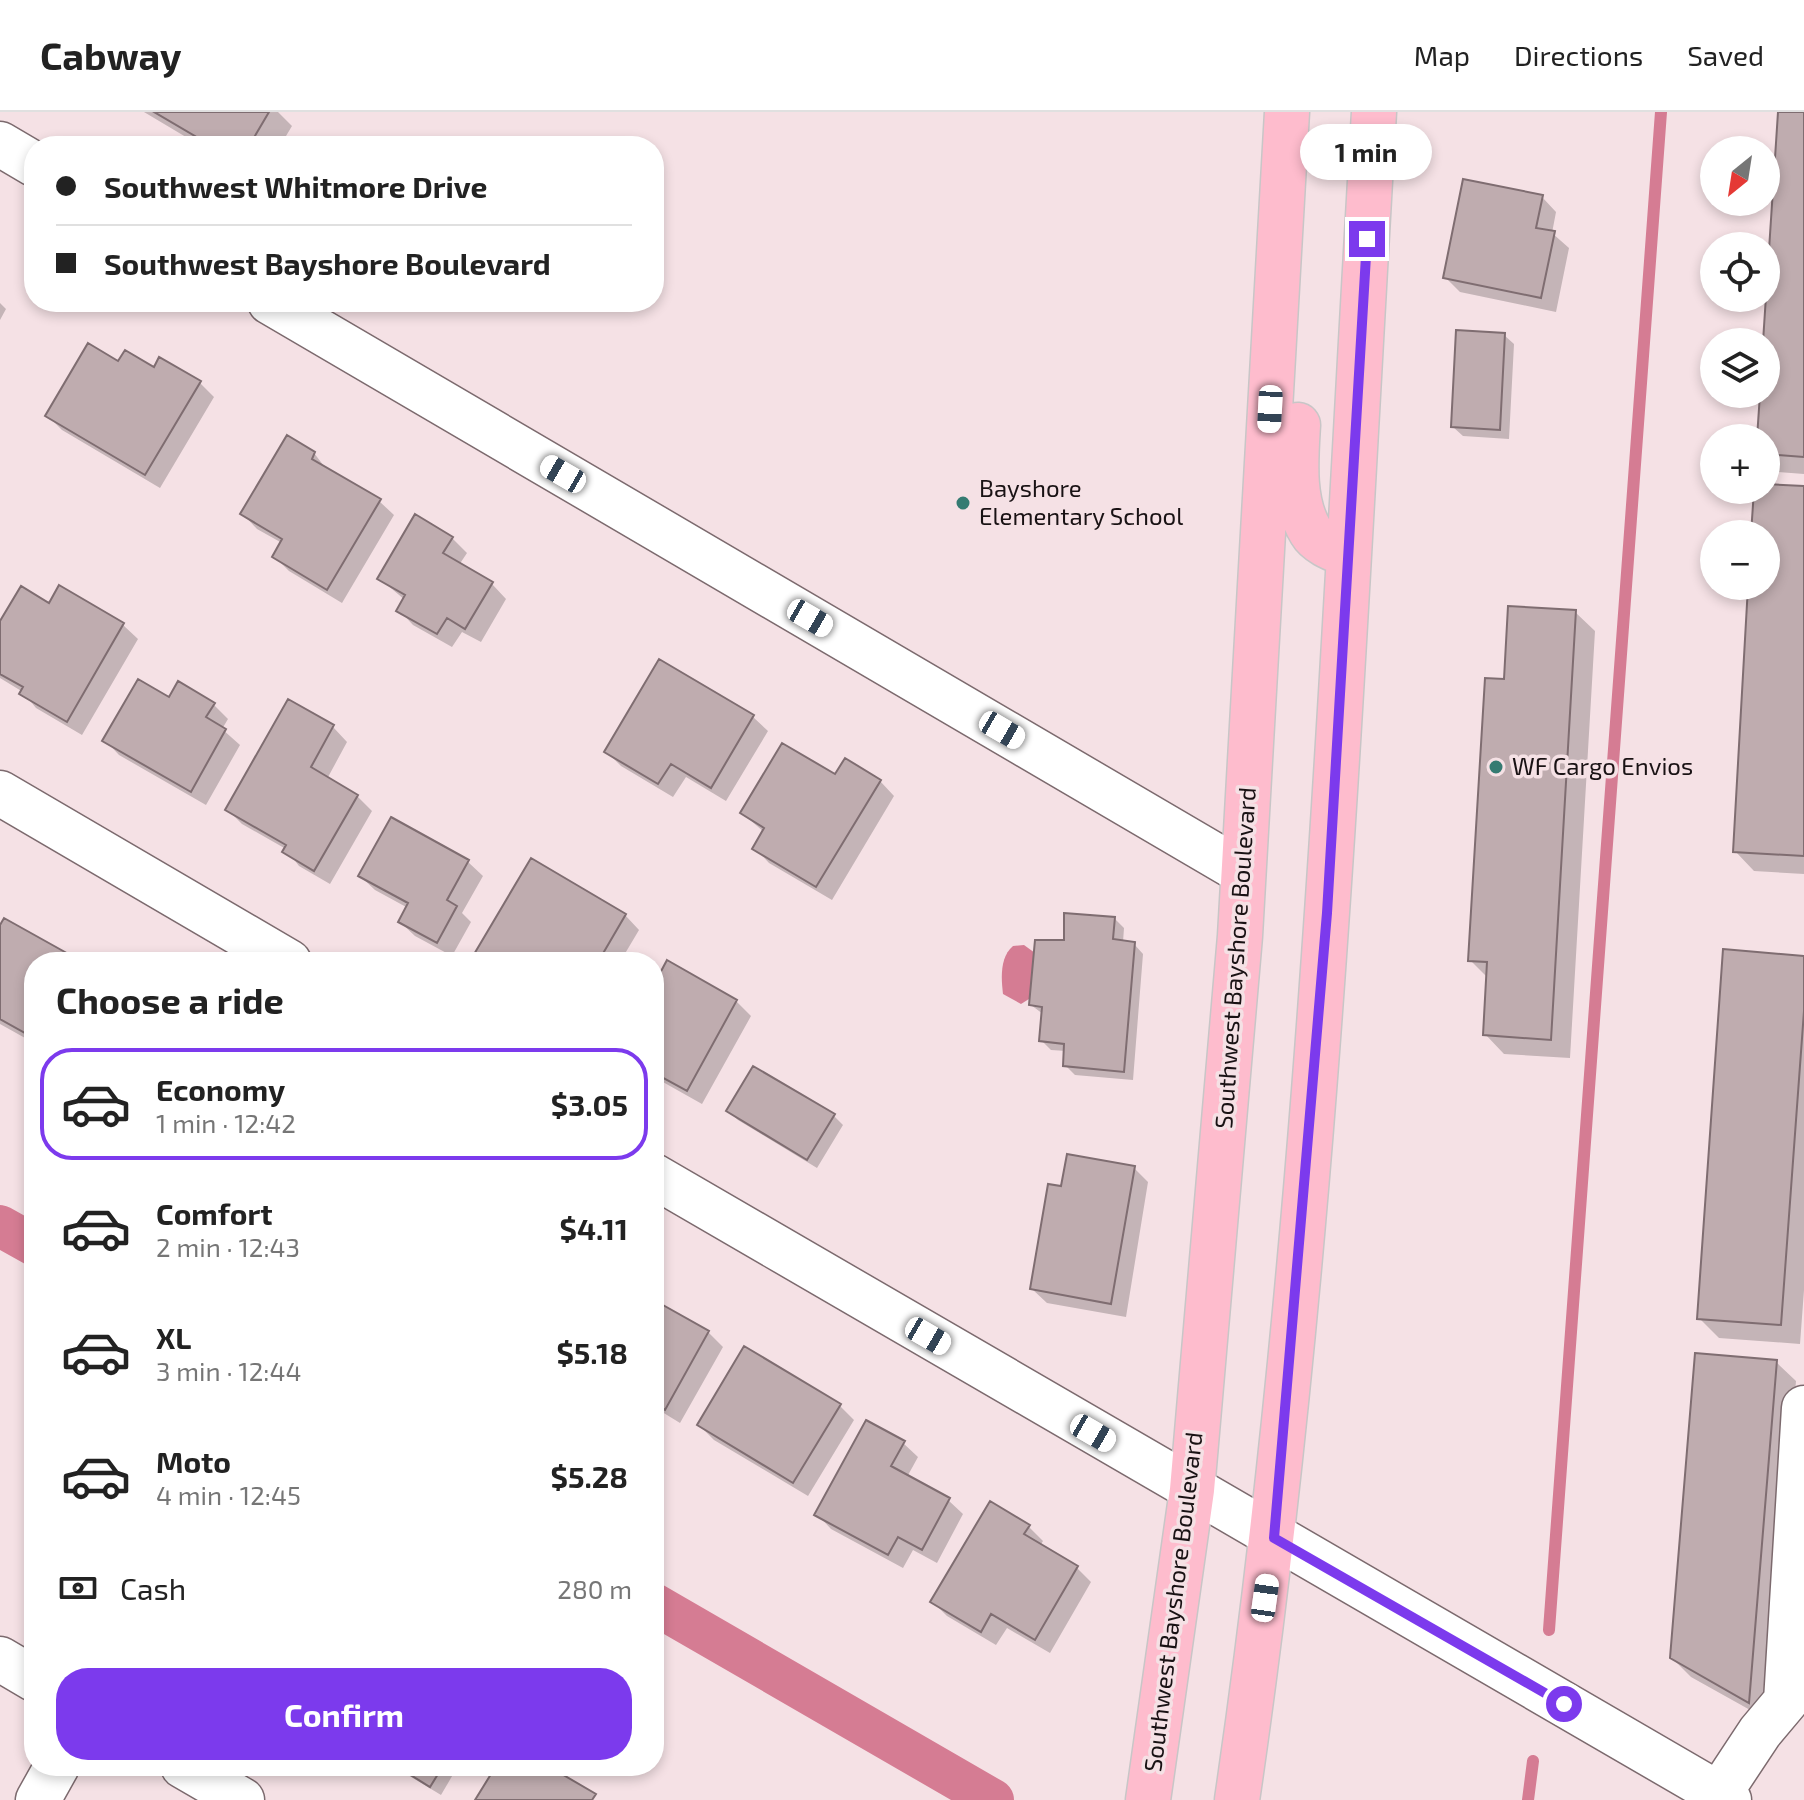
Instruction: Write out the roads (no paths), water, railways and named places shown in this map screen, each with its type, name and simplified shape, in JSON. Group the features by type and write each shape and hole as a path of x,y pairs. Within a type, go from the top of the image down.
{"main road":[{"path":"1237,1800 1274,1538 1327,913 1374,112"},
{"path":"1286,121 1312,174 1295,481 1311,532 1327,546 1348,555"},
{"name":"Southwest Bayshore Boulevard","path":"1148,1800 1192,1490 1243,872 1286,121"}],"street":[{"path":"0,144 24,158"},
{"path":"287,312 1243,872"},
{"path":"0,793 272,952"},
{"path":"664,1182 1724,1797 1760,1732 1786,1701 1804,1408"},
{"path":"0,1659 24,1673"},
{"path":"38,1800 51,1776"},
{"path":"200,1776 242,1800"}],"waterway":[{"path":"1549,1630 1661,112"},
{"path":"0,1226 24,1239"},
{"path":"664,1610 993,1800"},
{"path":"1528,1800 1533,1761"}],"place":[{"name":"Bayshore Elementary School","path":"963,503"},
{"name":"WF Cargo Envios","path":"1496,767"}]}
